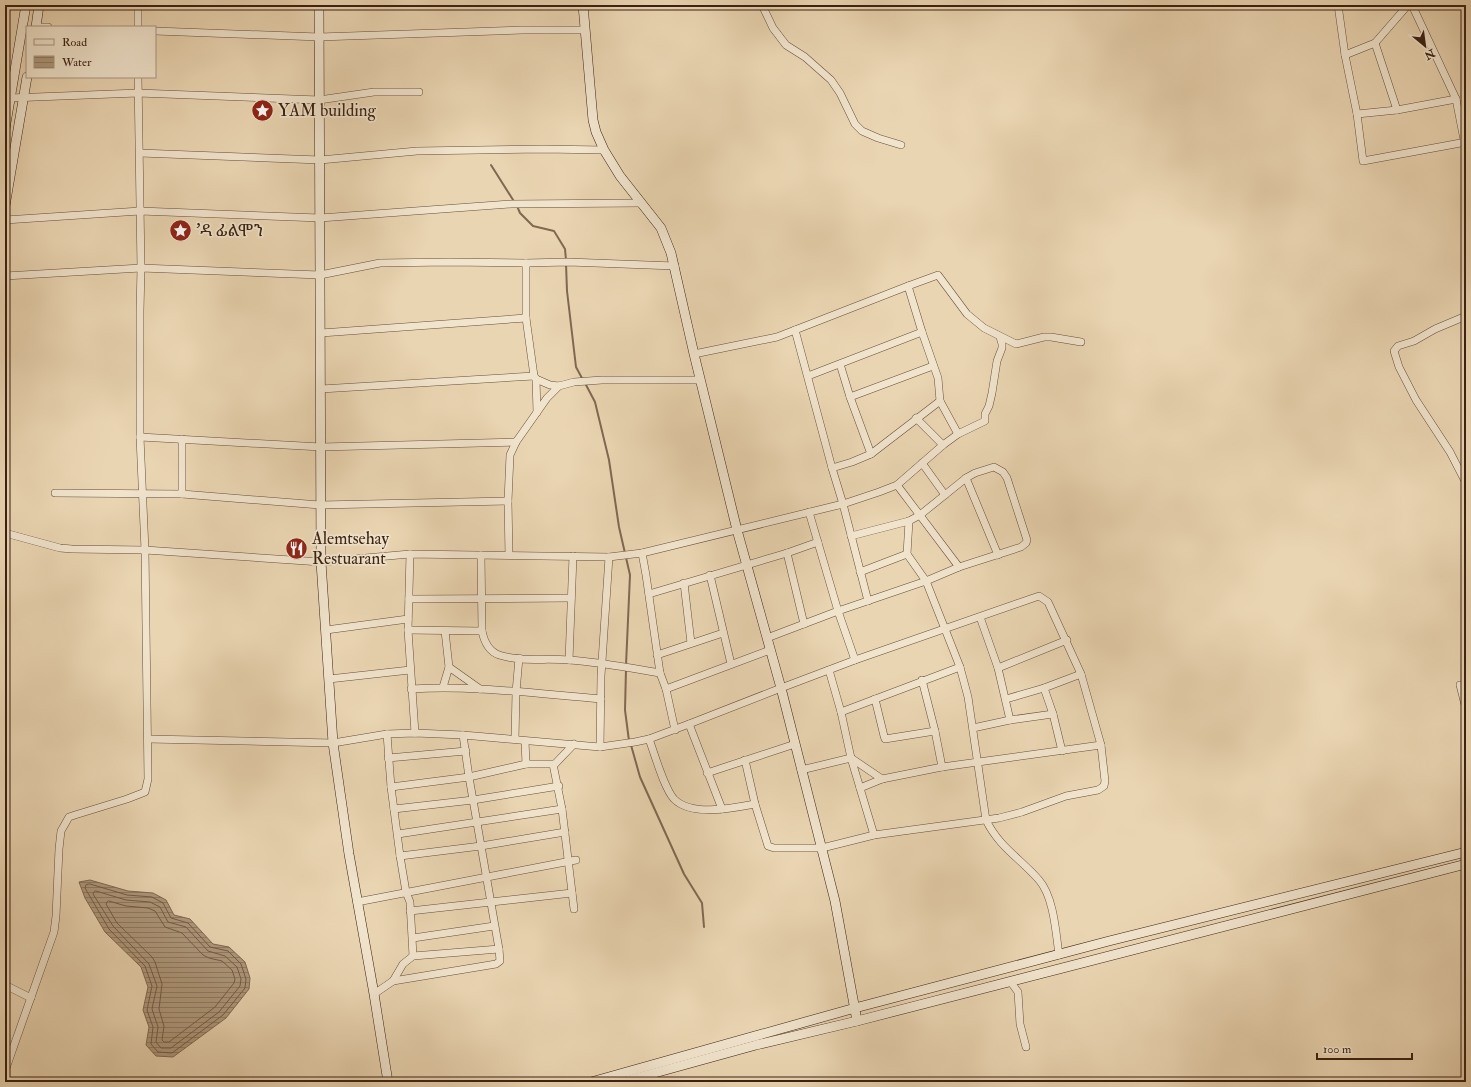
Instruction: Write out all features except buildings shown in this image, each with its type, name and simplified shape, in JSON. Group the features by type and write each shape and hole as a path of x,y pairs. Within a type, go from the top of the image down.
{"street":[{"path":"5,129 26,5"},
{"path":"36,26 39,5"},
{"path":"138,5 138,26"},
{"path":"319,5 321,562 333,744 356,902 374,994 388,1082"},
{"path":"583,5 593,120 596,132 604,150 620,176 660,228 675,266 700,380 737,530 781,688 835,901 857,1021"},
{"path":"762,5 773,28 786,45 805,57 831,80 840,92 855,124 862,131 901,145"},
{"path":"1338,5 1345,55 1357,114 1362,162 1465,142"},
{"path":"1345,55 1375,43 1408,5"},
{"path":"1412,5 1456,99 1466,150"},
{"path":"156,31 319,37 585,30"},
{"path":"1375,43 1397,110"},
{"path":"5,206 28,78"},
{"path":"5,1071 54,932 61,831 69,817 75,814 127,799 145,792 148,779 145,550 140,437 141,268 138,78"},
{"path":"10,98 24,96 138,93 319,100 374,92 419,92"},
{"path":"1357,114 1397,110 1456,99"},
{"path":"140,153 320,160 417,151 535,149 604,150"},
{"path":"5,220 140,211 320,218 511,204 640,203"},
{"path":"5,276 141,268 320,275 380,263 568,262 675,266"},
{"path":"526,263 526,318 535,378 537,412"},
{"path":"694,354 777,336 938,275 967,314 984,328 1019,345 1044,337 1081,342"},
{"path":"908,286 938,378 940,402 958,434"},
{"path":"1466,316 1435,328 1414,341 1396,347 1394,351 1399,367 1416,400 1450,452 1466,483"},
{"path":"321,333 526,318"},
{"path":"794,330 843,504 868,601"},
{"path":"808,376 922,332"},
{"path":"5,533 60,548 145,550 321,562 410,554 609,557 642,553 843,504 897,485 958,434 985,421 985,414 989,406 992,393 997,360 1002,348 1000,336"},
{"path":"840,364 850,397 871,454"},
{"path":"850,397 933,366"},
{"path":"321,389 535,378 550,385 558,386 574,382 602,380 700,380"},
{"path":"510,555 508,501 510,455 516,442 547,398 558,386"},
{"path":"832,468 871,454 916,418 940,402"},
{"path":"916,418 943,445"},
{"path":"140,437 321,447 516,442"},
{"path":"182,439 182,494"},
{"path":"922,463 944,495"},
{"path":"767,638 838,611 926,581 959,567 998,555 1024,545 1027,540 1007,478 1003,472 994,467 975,473 966,478 920,515 910,521 851,536"},
{"path":"966,478 998,555"},
{"path":"897,485 959,567"},
{"path":"55,493 182,494 320,505 508,501"},
{"path":"809,512 838,611 855,660"},
{"path":"910,521 907,554 926,581 960,667 968,697 976,762 986,820 995,837 1042,884 1054,916 1059,955"},
{"path":"649,594 787,553 818,542"},
{"path":"642,553 660,673 666,689 675,730"},
{"path":"787,553 804,624"},
{"path":"410,554 408,630 415,733"},
{"path":"860,572 907,554"},
{"path":"481,555 483,598 482,631 484,642 493,652 499,655 519,658 570,660 660,673"},
{"path":"570,660 573,556"},
{"path":"600,747 602,664 609,557"},
{"path":"710,575 731,664"},
{"path":"684,583 691,643"},
{"path":"148,739 333,744 387,734 415,733 463,735 600,747 649,740 855,660 945,630 1039,596 1048,602 1081,674 1101,745 1106,781 1104,786 1098,790 1066,796 1022,812 986,820 874,835 822,848 770,847 768,846 755,804 745,760"},
{"path":"409,599 571,598"},
{"path":"980,617 998,668 1010,720"},
{"path":"326,630 408,619"},
{"path":"408,630 445,632 482,631"},
{"path":"444,687 449,667 445,632"},
{"path":"657,655 723,633"},
{"path":"998,668 1066,640"},
{"path":"666,689 770,650"},
{"path":"515,739 516,692 519,658"},
{"path":"449,667 480,689"},
{"path":"841,712 922,680 960,667"},
{"path":"329,679 410,670"},
{"path":"829,670 841,712 851,758 874,835"},
{"path":"1006,699 1044,688 1081,674"},
{"path":"922,680 936,731 942,767"},
{"path":"1460,686 1466,710 1466,720"},
{"path":"411,689 444,687 601,699"},
{"path":"1044,688 1053,714 1062,751"},
{"path":"875,699 885,739 936,731"},
{"path":"973,728 1010,720 1053,714"},
{"path":"689,724 722,809"},
{"path":"387,734 390,787 406,892 409,898 413,938 413,956"},
{"path":"392,981 496,964 500,961 463,735"},
{"path":"649,740 666,785 674,799 687,806 704,810 755,804"},
{"path":"525,741 526,764"},
{"path":"554,765 574,744"},
{"path":"707,773 795,744"},
{"path":"860,788 882,779 942,767 1101,745"},
{"path":"388,758 466,751"},
{"path":"802,770 851,758 882,779"},
{"path":"390,787 469,777 526,764 552,763 554,765"},
{"path":"554,765 559,786 574,909"},
{"path":"394,809 473,800 559,786"},
{"path":"398,834 562,809"},
{"path":"400,856 481,846 565,832"},
{"path":"622,1082 656,1068 855,1008 1109,941 1466,852"},
{"path":"356,902 576,860"},
{"path":"591,1082 857,1021 1466,864"},
{"path":"1382,874 1386,885"},
{"path":"410,911 572,893"},
{"path":"413,938 494,926"},
{"path":"374,994 392,981 403,964 413,956 499,949"},
{"path":"1010,981 1018,992 1020,1024 1026,1047"},
{"path":"5,985 31,998"}],"water":[{"path":"90,880 128,891 153,893 166,900 174,915 190,919 213,944 229,947 245,962 250,978 249,989 226,1018 173,1057 156,1056 146,1045 149,1027 143,1010 148,987 141,967 105,932 85,898 79,882"}],"waterway":[{"path":"491,165 515,203"},
{"path":"517,206 520,213 533,226 554,231 565,249 566,260"},
{"path":"566,264 567,291 576,367 583,380"},
{"path":"585,383 595,402 609,460 619,527 630,575 626,665"},
{"path":"626,669 625,710 629,741"},
{"path":"631,745 640,777 684,874 702,903 704,927"}],"place":[{"name":"YAM building","path":"262,110"},
{"name":"'ዳ ፊልሞን","path":"181,230"},
{"name":"Alemtsehay Restuarant","path":"296,548"}]}
